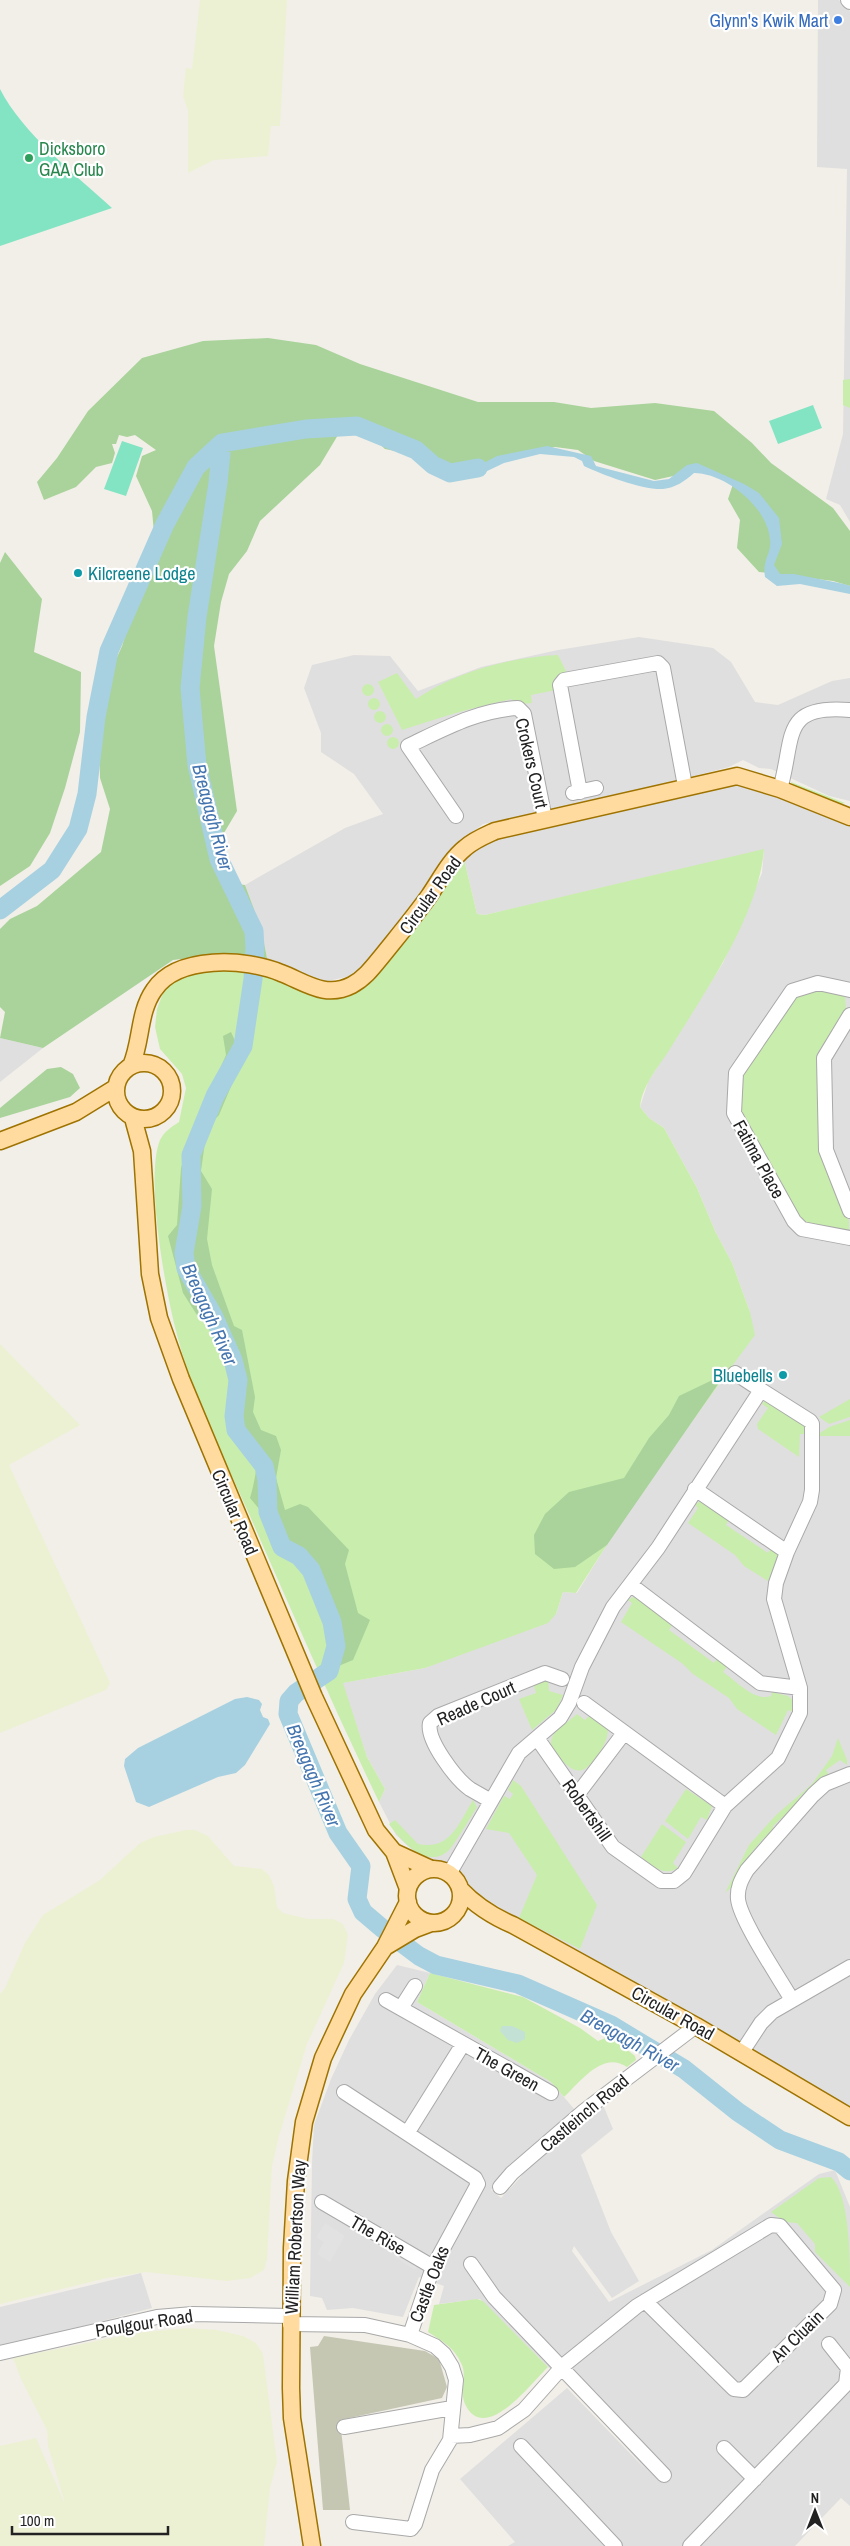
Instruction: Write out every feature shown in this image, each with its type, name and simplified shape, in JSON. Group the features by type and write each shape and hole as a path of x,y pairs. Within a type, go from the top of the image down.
{"main road":[{"name":"Circular Road","path":"115,1088 124,1071 131,1066 139,1048 144,1010 155,988 169,975 182,968 199,963 234,964 266,968 317,989 342,989 351,986 374,967 404,931 465,848 495,831 686,786 737,776 780,789 850,817"},
{"name":"Circular Road","path":"142,1152 149,1133 171,1100 172,1091 170,1082 152,1060 148,1048 144,1010"},
{"path":"131,1066 150,1064 159,1067"},
{"path":"0,1141 76,1112 115,1088 119,1106 133,1118 142,1120 160,1115"},
{"path":"76,1112 119,1106"},
{"name":"Circular Road","path":"133,1118 142,1152 146,1236 150,1274 159,1318 188,1397 304,1674 376,1830 394,1852 431,1869"},
{"name":"Circular Road","path":"394,1852 405,1902"},
{"path":"431,1869 449,1874 460,1889 458,1908 449,1918 431,1922 415,1929 388,1945 414,1878 431,1869"},
{"name":"Circular Road","path":"460,1889 473,1903 492,1916 513,1925 696,2026 850,2117"},
{"path":"405,1902 414,1914 431,1922"},
{"name":"Circular Road","path":"449,1918 467,1915 492,1916"},
{"name":"William Robertson Way","path":"312,2546 292,2418 290,2320 296,2181 304,2122 323,2058 353,1994 388,1945"}],"street":[{"path":"596,788 576,793 560,685 564,680 658,663 663,668 686,786"},
{"name":"Crokers Court","path":"456,816 409,751 408,746 467,718 500,709 518,708 524,714 545,819"},
{"path":"780,789 786,770 790,739 801,717 810,712 830,708 850,710"},
{"name":"Fatima Place","path":"850,990 818,984 792,991 736,1073 733,1095 734,1112 742,1130 794,1221 802,1228 850,1238"},
{"path":"850,1015 824,1058 826,1150 850,1211"},
{"name":"Robertshill","path":"537,1738 613,1847 661,1881 674,1881 684,1873 725,1806 778,1758 800,1713 800,1688 774,1599 776,1583 787,1552 810,1502 812,1490 812,1424 735,1373"},
{"path":"449,1874 519,1753 560,1718 582,1667 613,1607 658,1548 761,1390"},
{"path":"695,1489 787,1552"},
{"path":"631,1585 760,1683 800,1688"},
{"name":"Reade Court","path":"491,1801 469,1788 460,1780 429,1734 430,1723 438,1716 545,1673 562,1679"},
{"path":"584,1703 725,1806"},
{"path":"577,1795 624,1733"},
{"path":"792,2000 744,1916 738,1900 739,1884 747,1870 813,1795 825,1784 850,1774"},
{"path":"742,2052 761,2023 772,2012 850,1967"},
{"path":"401,2008 414,1986"},
{"name":"The Green","path":"386,2000 552,2094"},
{"name":"Castleinch Road","path":"500,2187 512,2173 645,2063 696,2026"},
{"name":"The Green","path":"408,2132 463,2044"},
{"path":"344,2092 408,2132"},
{"name":"Castle Oaks","path":"290,2320 365,2325 410,2335 433,2267 446,2240 477,2187 477,2180 408,2132"},
{"name":"The Rise","path":"322,2202 433,2267"},
{"name":"An Cluain","path":"451,2436 470,2435 498,2428 524,2410 561,2368 645,2301 771,2225 780,2226 832,2285 834,2290 830,2304 742,2390 734,2389 645,2301"},
{"path":"471,2264 494,2297 664,2475"},
{"name":"Poulgour Road","path":"0,2353 157,2317 193,2314 290,2320"},
{"path":"353,2522 411,2528 415,2524 432,2470 451,2436 456,2380 452,2367 435,2346 410,2335"},
{"path":"690,2546 846,2384 848,2368 829,2344"},
{"path":"344,2426 452,2408"},
{"path":"521,2446 615,2546"},
{"path":"724,2448 755,2479"}],"shaded area":[{"path":"200,0 287,0 280,126 271,126 268,156 214,160 188,173 188,110 183,96 186,68 192,69"},
{"path":"818,0 839,0 850,11 850,522 840,505 826,499 843,434 847,169 817,167"},
{"path":"639,637 713,648 731,662 755,702 778,705 832,681 850,678 850,801 829,796 771,769 759,768 743,760 729,767 620,795 483,824 453,847 394,932 354,975 324,982 283,966 268,963 261,928 245,885 345,828 383,814 354,774 321,752 321,733 304,688 312,665 354,655 390,656 418,691 481,667 558,650"},
{"path":"731,786 746,786 850,824 850,2107 502,1909 423,1860 396,1835 379,1802 385,1789 367,1757 342,1683 425,1668 556,1614 563,1592 577,1593 750,1312 732,1263 715,1231 697,1188 664,1128 649,1118 640,1107 648,1082 723,963 762,873 764,850 485,915 477,914 463,855 492,839"},
{"path":"0,1038 43,1048 0,1082"},
{"path":"0,1344 80,1425 9,1465 110,1683 106,1690 0,1733"},
{"path":"186,1830 195,1830 208,1836 234,1866 262,1869 269,1875 274,1886 277,1907 283,1913 308,1919 333,1919 343,1924 348,1935 344,1963 307,2044 279,2136 272,2166 267,2260 264,2270 250,2278 227,2281 146,2272 107,2278 0,2304 0,1994 5,1988 25,1943 43,1915 100,1880 140,1843 154,1837"},
{"path":"397,1965 430,1973 417,2002 551,2082 575,2110 508,2170 491,2190 501,2198 520,2178 532,2159 601,2100 613,2129 581,2155 611,2232 639,2281 612,2298 574,2246 572,2251 609,2302 712,2250 819,2174 835,2170 850,2207 850,2506 841,2498 795,2546 508,2546 515,2542 460,2479 567,2388 648,2472 569,2383 548,2367 480,2299 439,2304 444,2286 419,2277 403,2317 353,2308 327,2310 322,2298 310,2296 314,2125 331,2079 349,2040 375,1994"},
{"path":"502,2026 512,2026 525,2032 525,2039 517,2043 508,2040 500,2031"},
{"path":"325,2223 345,2236 330,2262 317,2254 324,2242 316,2237"},
{"path":"398,2252 418,2265 415,2270 395,2257"},
{"path":"141,2273 152,2308 0,2348 0,2307"},
{"path":"187,2328 217,2330 243,2336 256,2343 263,2354 277,2462 270,2488 264,2546 0,2546 0,2446 36,2438 65,2504 48,2446 47,2430 21,2379 13,2358 136,2333"},
{"path":"324,2336 425,2351 439,2359 447,2387 442,2398 340,2420 350,2510 323,2510 310,2347 318,2346"}],"green space":[{"name":"Dicksboro GAA Club","path":"0,89 22,122 51,153 112,208 0,246"},
{"path":"268,338 316,345 360,364 478,402 554,402 591,408 655,403 714,411 752,443 771,463 833,508 850,531 850,586 833,581 759,572 737,548 740,520 728,499 734,481 699,465 678,475 655,480 594,461 578,450 555,447 512,456 479,469 448,470 415,455 385,449 360,426 338,435 320,465 260,521 247,551 229,574 221,602 214,646 237,811 224,833 214,861 231,883 245,885 261,928 268,963 214,955 173,960 43,1048 0,1038 5,1012 0,1007 0,929 10,919 37,906 101,852 110,809 100,778 99,738 110,673 122,646 155,543 152,511 136,476 142,456 156,450 135,435 127,437 119,435 116,444 112,444 115,453 112,463 96,467 76,487 44,500 37,482 57,458 88,411 142,358 203,341"},
{"path":"850,379 850,408 843,405 843,380"},
{"path":"813,405 822,428 778,444 769,421"},
{"path":"122,441 143,448 126,496 104,489"},
{"path":"5,552 42,599 34,652 81,672 80,732 65,788 50,833 30,866 0,886 0,563"},
{"path":"558,655 567,673 556,690 531,695 532,703 513,705 512,699 456,713 402,730 378,682 397,673 416,699 448,681 484,668 521,659"},
{"path":"368,684 374,690 368,696 362,690"},
{"path":"374,698 380,704 374,710 368,704"},
{"path":"378,711 382,711 386,717 382,723 378,723 374,719 374,715"},
{"path":"385,724 389,724 393,730 389,736 385,736 381,732 381,728"},
{"path":"391,737 395,737 399,743 395,749 391,749 387,745 387,741"},
{"path":"791,782 845,803 837,805 793,786"},
{"path":"764,849 760,874 742,925 715,975 648,1082 640,1107 649,1118 664,1128 697,1188 715,1231 732,1263 750,1312 755,1335 663,1462 576,1593 563,1592 556,1614 548,1623 425,1668 343,1683 367,1757 385,1789 379,1802 329,1696 208,1423 190,1376 175,1327 166,1286 158,1232 155,1179 156,1157 160,1140 168,1130 179,1122 186,1088 182,1074 160,1049 155,1027 157,1009 163,993 177,977 197,968 235,968 278,978 313,996 333,997 369,982 393,956 463,855 477,914 485,915"},
{"path":"820,987 845,995 846,1011 818,1052 820,1150 849,1221 849,1230 843,1236 808,1226 794,1214 749,1126 744,1125 738,1105 744,1069 790,999"},
{"path":"231,1032 243,1058 219,1115 207,1128 201,1171 212,1189 207,1239 212,1265 234,1326 242,1330 255,1397 253,1412 261,1430 276,1436 281,1450 276,1478 285,1510 300,1504 308,1507 349,1550 345,1564 358,1613 370,1620 353,1660 336,1667 338,1632 322,1585 304,1554 280,1534 250,1498 260,1451 229,1420 229,1413 243,1374 234,1349 217,1337 197,1315 183,1293 168,1236 177,1225 181,1168 195,1125 226,1055 223,1036"},
{"path":"61,1067 73,1074 80,1088 70,1097 0,1118 0,1108 47,1069"},
{"path":"725,1374 607,1545 575,1567 554,1569 535,1554 534,1535 545,1514 569,1492 624,1478 649,1438 669,1415 679,1396"},
{"path":"850,1399 850,1417 829,1424 819,1417"},
{"path":"765,1400 805,1425 807,1434 800,1434 799,1457 758,1429 757,1424 768,1408 762,1404"},
{"path":"850,1420 850,1436 820,1436 820,1433 829,1427"},
{"path":"700,1501 730,1518 726,1525 768,1553 771,1548 777,1552 777,1558 768,1581 744,1566 735,1555 688,1523 698,1508 695,1505"},
{"path":"633,1597 637,1599 639,1597 674,1622 669,1630 714,1663 718,1657 728,1665 723,1672 746,1690 765,1697 771,1696 772,1692 788,1696 795,1702 795,1713 788,1710 776,1735 737,1709 729,1698 621,1622 632,1603 628,1600"},
{"path":"544,1678 548,1680 549,1691 563,1695 557,1709 532,1730 519,1699 536,1693 533,1682"},
{"path":"577,1714 585,1720 590,1715 603,1723 608,1730 601,1751 591,1764 582,1770 573,1769 568,1766 551,1744 557,1730"},
{"path":"838,1738 847,1760 847,1765 840,1760 826,1770 829,1776 814,1788 811,1786 798,1799 800,1802 786,1818 784,1816 773,1826 773,1832 767,1840 764,1838 752,1852 753,1856 734,1885 725,1893 749,1845 776,1815 812,1784 832,1756"},
{"path":"513,1780 521,1786 597,1905 580,1949 519,1918 537,1875 509,1833 486,1829 504,1796 510,1799 513,1794 508,1790"},
{"path":"686,1789 712,1806 707,1820 701,1817 688,1839 665,1821"},
{"path":"473,1800 477,1807 452,1846 441,1856 432,1857 415,1851 400,1838 389,1824 395,1820 418,1844 429,1845 438,1843 446,1839 458,1826"},
{"path":"662,1824 686,1842 673,1863 678,1868 668,1871 654,1867 641,1857"},
{"path":"430,1973 523,1997 580,2028 598,2041 610,2036 635,2056 636,2060 627,2067 609,2062 601,2065 585,2076 564,2097 551,2082 417,2002"},
{"path":"831,2177 842,2198 848,2228 850,2287 815,2252 815,2244 797,2223 785,2222 771,2212 819,2178"},
{"path":"477,2299 483,2301 548,2367 508,2407 496,2415 484,2418 474,2415 465,2404 463,2399 464,2373 458,2357 447,2345 428,2332 434,2305"}],"water":[{"path":"547,446 591,456 596,466 654,481 669,479 687,465 697,463 744,484 759,493 779,518 782,544 774,565 780,574 794,574 844,584 850,586 850,594 800,584 777,586 765,577 764,571 770,549 770,540 762,516 743,494 731,485 706,475 694,473 676,486 654,489 634,485 601,474 584,466 582,461 574,457 540,454 504,463 483,473 455,476 455,471 480,465 497,456"},
{"path":"247,1697 259,1700 262,1704 260,1710 263,1717 268,1719 270,1724 245,1765 236,1773 218,1777 149,1807 136,1802 124,1766 125,1759 138,1748 235,1699"}],"waterway":[{"name":"Breagagh River","path":"0,910 52,870 78,829 87,794 96,717 109,651 165,524 196,467 222,443 306,429 357,426 416,450 433,465 450,473 478,468"},
{"name":"Breagagh River","path":"222,443 218,483 197,617 190,688 197,765 219,859 254,931 255,948 253,979 243,1046 215,1096 191,1155 192,1206 184,1253 186,1268 214,1317 233,1360 238,1380 234,1416 236,1430 264,1466 267,1480 268,1512 282,1547 299,1556 311,1570 332,1622 336,1646 329,1671 296,1693 289,1701 288,1714 338,1833 361,1866 357,1899 363,1912 383,1929 419,1956 436,1965 518,1984 611,2025 684,2069 738,2112 780,2140 839,2162 850,2171"}],"place":[{"name":"Glynn's Kwik Mart","path":"838,20"},
{"name":"Dicksboro GAA Club","path":"29,158"},
{"name":"Kilcreene Lodge","path":"78,573"},
{"name":"Bluebells","path":"783,1375"}]}
